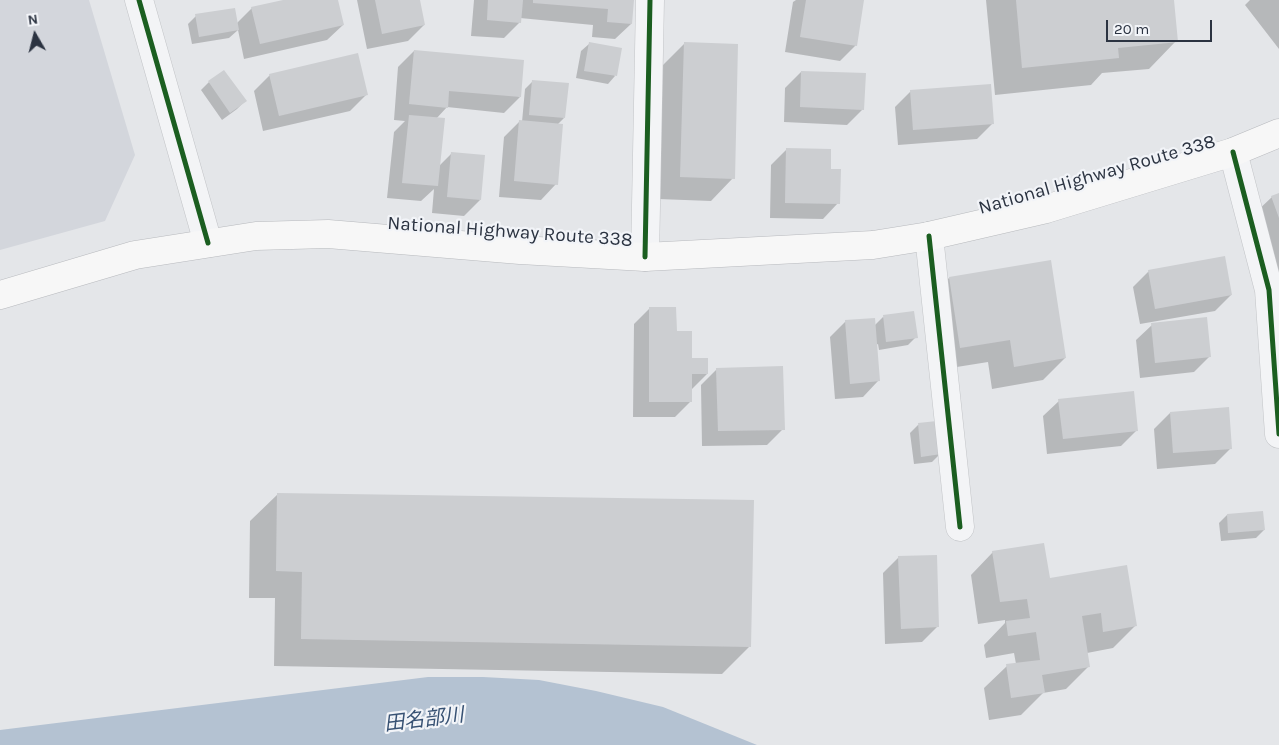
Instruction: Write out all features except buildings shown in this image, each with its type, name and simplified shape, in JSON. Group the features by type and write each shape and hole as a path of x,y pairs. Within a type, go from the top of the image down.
{"highway":[{"name":"National Highway Route 338","path":"0,295 135,255 256,236 328,234 520,250 645,257 873,245 929,236 1046,209 1233,152 1279,133"}],"street":[{"path":"139,0 208,243"},
{"path":"645,257 650,0"},
{"path":"1233,152 1269,290 1279,434"},
{"path":"929,236 960,527"}],"shaded area":[{"path":"0,0 89,0 135,155 105,221 0,250"}],"water":[{"name":"田名部川","path":"428,677 539,680 596,691 663,707 757,745 0,745 0,730"}],"cycle path":[{"path":"139,0 208,243"},
{"path":"645,257 650,0"},
{"path":"1233,152 1269,290 1279,434"},
{"path":"929,236 960,527"}]}
